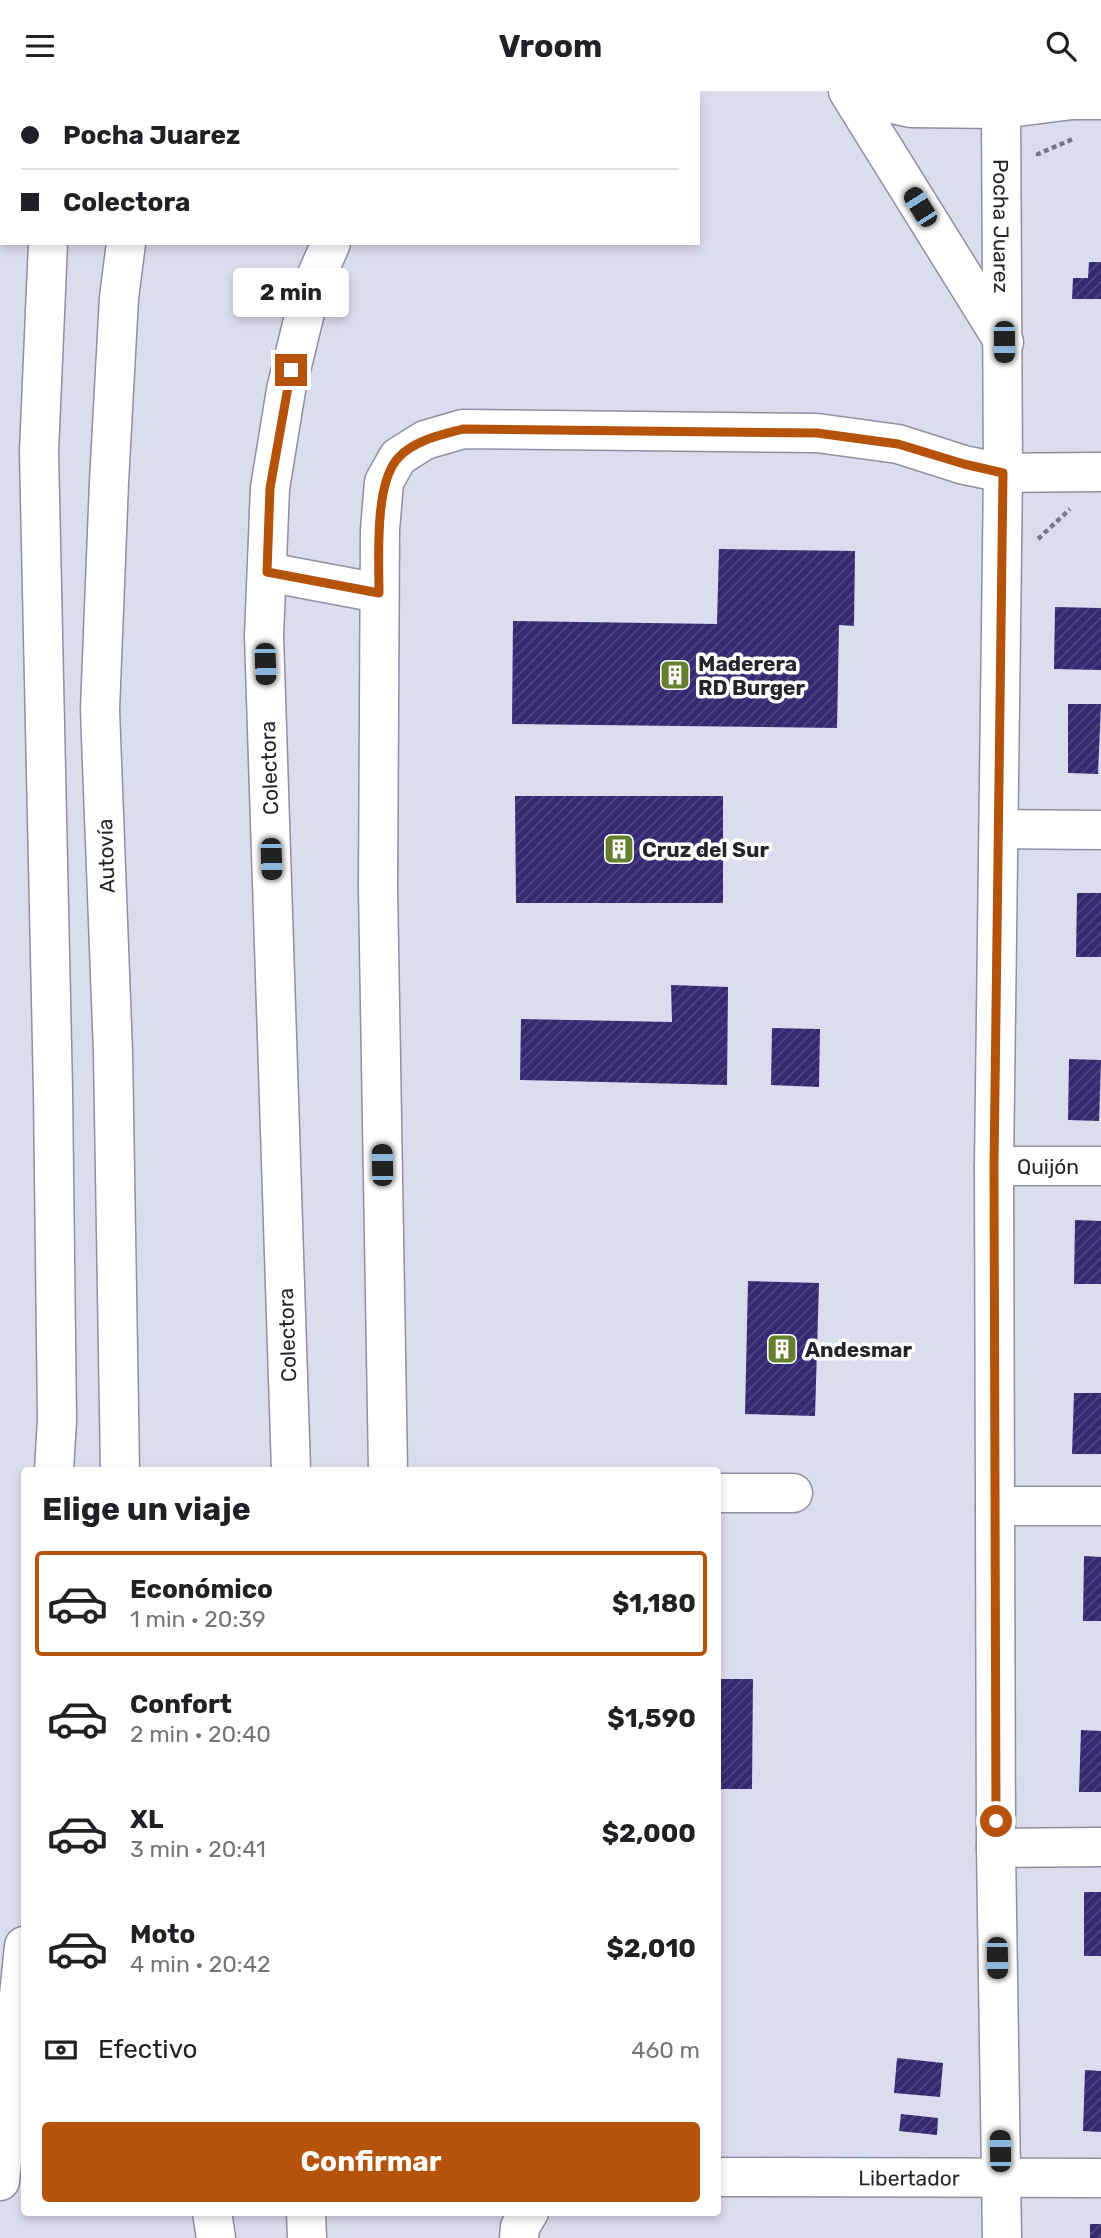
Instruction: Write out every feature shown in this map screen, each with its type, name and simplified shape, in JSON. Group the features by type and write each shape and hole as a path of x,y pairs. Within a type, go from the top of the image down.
{"street":[{"path":"849,93 911,108 1002,109 1072,100 1101,100"},
{"name":"Pocha Juarez","path":"849,93 1004,342"},
{"name":"Pocha Juarez","path":"1002,109 1004,342 994,1166 996,1848 1002,2238"},
{"path":"48,245 39,452 53,1091 57,1420 54,1467"},
{"name":"Autovía","path":"120,1467 113,1080 100,711 119,298 127,245"},
{"name":"Colectora","path":"291,1467 264,636 270,488 286,390 311,288 330,245"},
{"path":"388,1467 378,887 379,593 384,482 398,457 425,440 463,429 817,433 898,444 1003,473 1101,472"},
{"path":"267,572 379,593"},
{"path":"999,829 1101,830"},
{"name":"Quijón","path":"994,1166 1101,1166"},
{"path":"721,1493 793,1493"},
{"path":"995,1506 1101,1506"},
{"path":"996,1848 1101,1847"},
{"path":"0,2181 21,1976"},
{"name":"Libertador","path":"721,2177 1101,2178"},
{"path":"213,2216 216,2238"},
{"path":"306,2216 307,2238"},
{"path":"519,2238 520,2227 527,2216"}],"path":[{"path":"1038,168 1038,154 1079,136"},
{"path":"1028,547 1074,506"}],"building":[{"path":"1089,262 1101,262 1101,299 1072,299 1073,278 1088,278"},
{"name":"Maderera RD Burger","path":"719,549 855,551 854,626 839,625 837,728 512,724 513,621 717,624"},
{"path":"1055,607 1101,608 1101,670 1054,669"},
{"path":"1068,704 1101,704 1098,774 1068,773"},
{"name":"Cruz del Sur","path":"515,796 723,796 723,903 516,903"},
{"path":"1077,893 1101,893 1101,957 1076,957"},
{"path":"671,985 728,987 727,1085 520,1080 521,1019 672,1022"},
{"path":"772,1028 820,1029 819,1087 771,1085"},
{"path":"1069,1059 1101,1060 1099,1121 1068,1120"},
{"path":"1075,1220 1101,1221 1101,1284 1074,1284"},
{"name":"Andesmar","path":"748,1281 819,1283 815,1416 745,1414"},
{"path":"1074,1393 1101,1393 1101,1454 1072,1454"},
{"path":"1084,1556 1101,1557 1101,1621 1083,1621"},
{"path":"721,1679 753,1679 752,1789 721,1789"},
{"path":"1081,1730 1101,1731 1101,1792 1079,1792"},
{"path":"1084,1892 1101,1892 1101,1956 1084,1956"},
{"path":"897,2058 943,2063 940,2097 894,2093"},
{"path":"1085,2070 1101,2071 1101,2132 1083,2131"},
{"path":"901,2114 938,2118 937,2135 899,2131"},
{"path":"1090,2224 1101,2224 1101,2238 1090,2238"}],"place":[{"name":"Maderera RD Burger","path":"675,675"},
{"name":"Cruz del Sur","path":"619,849"},
{"name":"Andesmar","path":"782,1349"}],"route":[{"path":"291,370 270,488 267,572 379,593 384,482 398,457 425,440 463,429 817,433 898,444 1003,473 994,1166 996,1821"}]}
